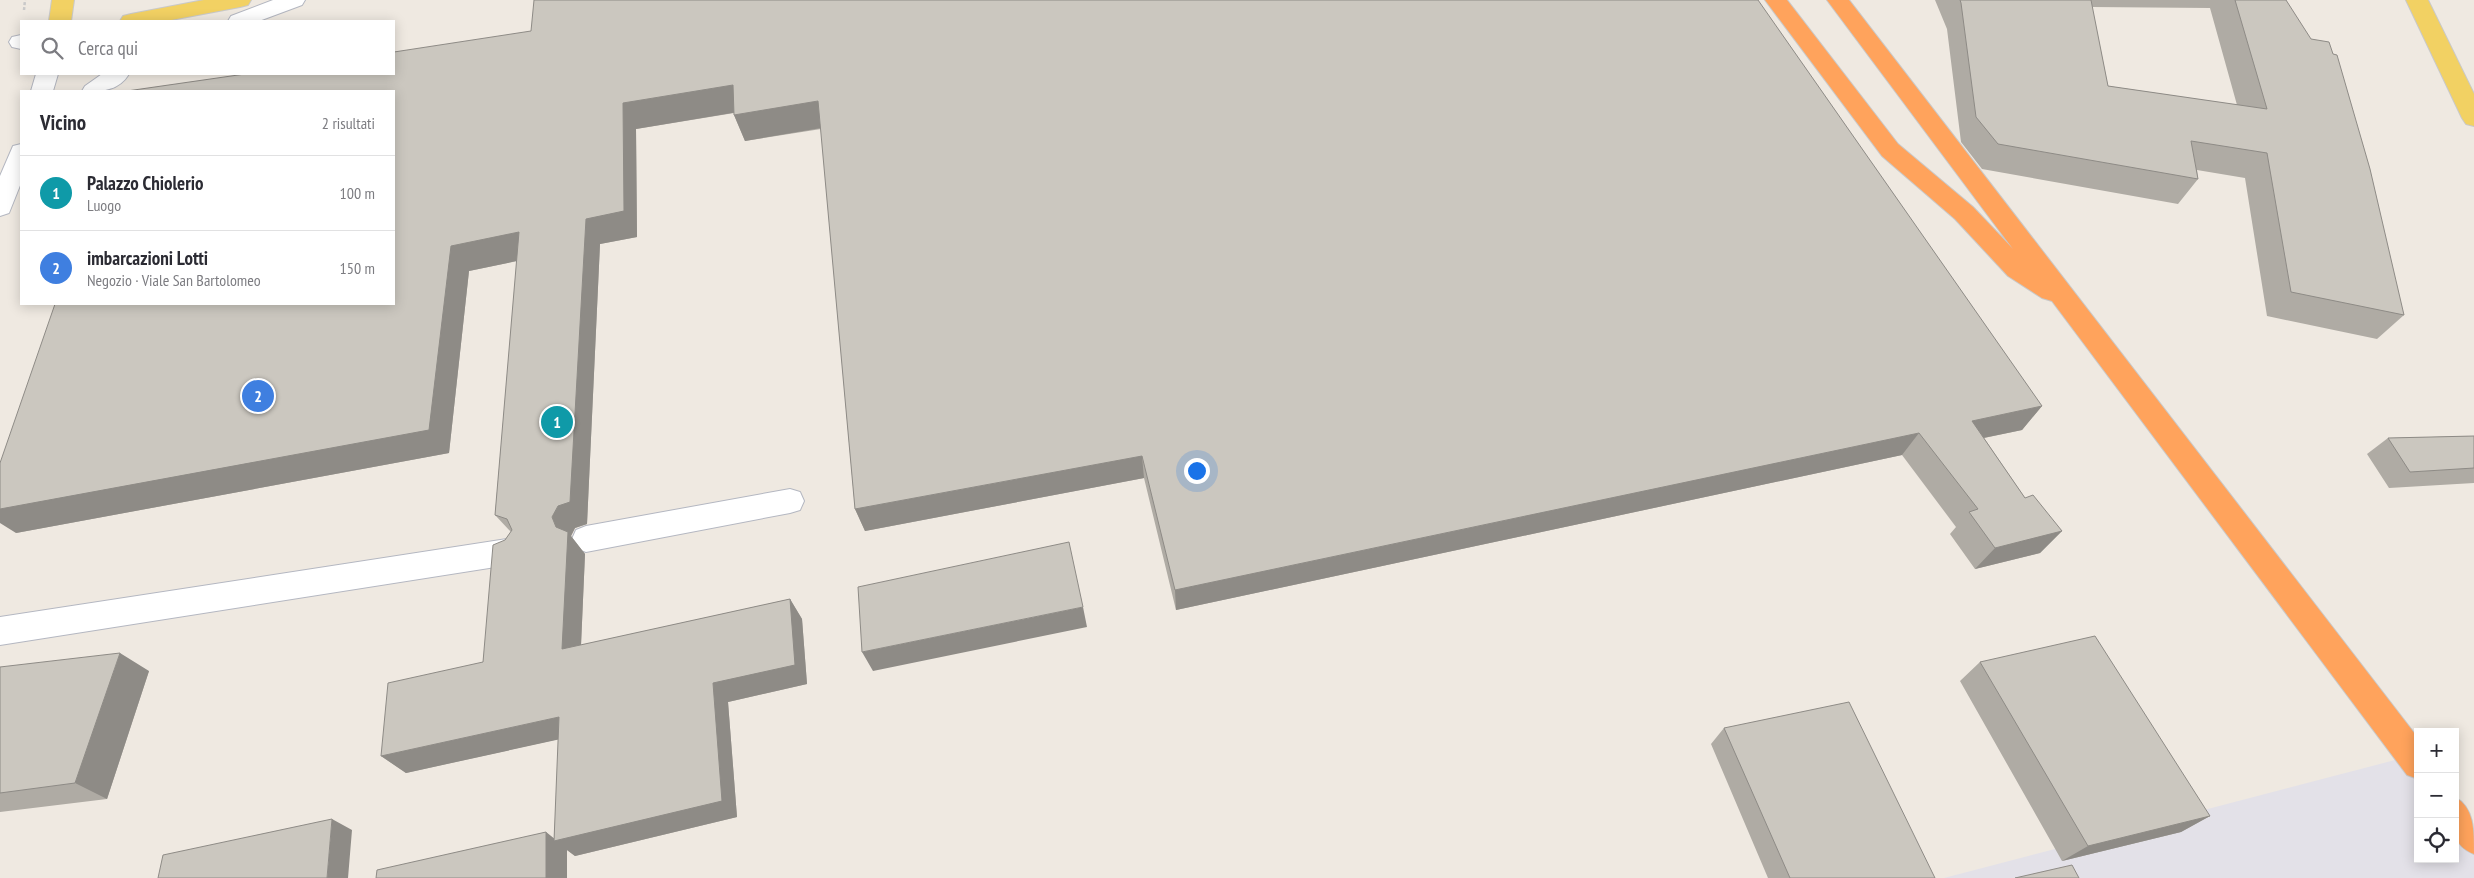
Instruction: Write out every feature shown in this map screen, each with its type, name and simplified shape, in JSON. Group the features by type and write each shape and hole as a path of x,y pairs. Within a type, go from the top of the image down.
{"highway":[{"path":"1776,0 1890,150 1964,213 2017,269 2067,301"},
{"path":"1838,0 2414,759"},
{"path":"2459,818 2474,838"}],"main road":[{"path":"60,20 63,0"},
{"path":"137,20 240,0"},
{"path":"2417,0 2474,118"}],"street":[{"path":"242,20 294,0"},
{"path":"42,90 47,75"},
{"path":"94,90 117,75"},
{"path":"0,207 20,155"},
{"path":"586,539 790,501"},
{"path":"0,631 514,551"}],"path":[{"path":"24,0 24,10"}],"shaded area":[{"path":"2414,755 2414,863 2459,863 2459,808 2474,829 2474,878 1944,878"}],"building":[{"path":"534,0 1758,0 2042,406 1972,421 2025,498 2033,495 2062,531 1995,548 1969,512 1978,509 1919,433 1175,590 1142,456 855,509 818,101 734,115 733,85 623,103 624,211 586,219 570,502 558,506 552,517 556,527 568,532 562,649 790,599 795,665 713,683 722,801 554,841 559,717 381,756 388,683 483,662 493,545 505,540 512,530 507,519 495,515 519,232 451,246 429,430 0,509 0,463 55,305 395,305 395,90 134,90 238,75 395,75 395,52 531,31"},
{"path":"1960,0 2091,0 2108,86 2267,109 2235,0 2286,0 2311,39 2329,42 2333,54 2337,55 2370,169 2404,315 2291,292 2267,153 2191,141 2198,179 1998,144 1976,117"},
{"path":"2474,436 2474,468 2410,472 2388,438"},
{"path":"1069,542 1083,607 862,652 858,587"},
{"path":"2095,636 2210,816 2088,846 1980,662"},
{"path":"120,653 75,783 0,793 0,667"},
{"path":"1849,702 1935,878 1790,878 1724,728"},
{"path":"332,819 327,878 158,878 163,855"},
{"path":"546,832 546,878 376,878 377,870"},
{"path":"2072,865 2079,878 2015,878"}],"place":[{"name":"imbarcazioni Lotti","path":"258,396"},
{"name":"Palazzo Chiolerio","path":"557,422"}]}
